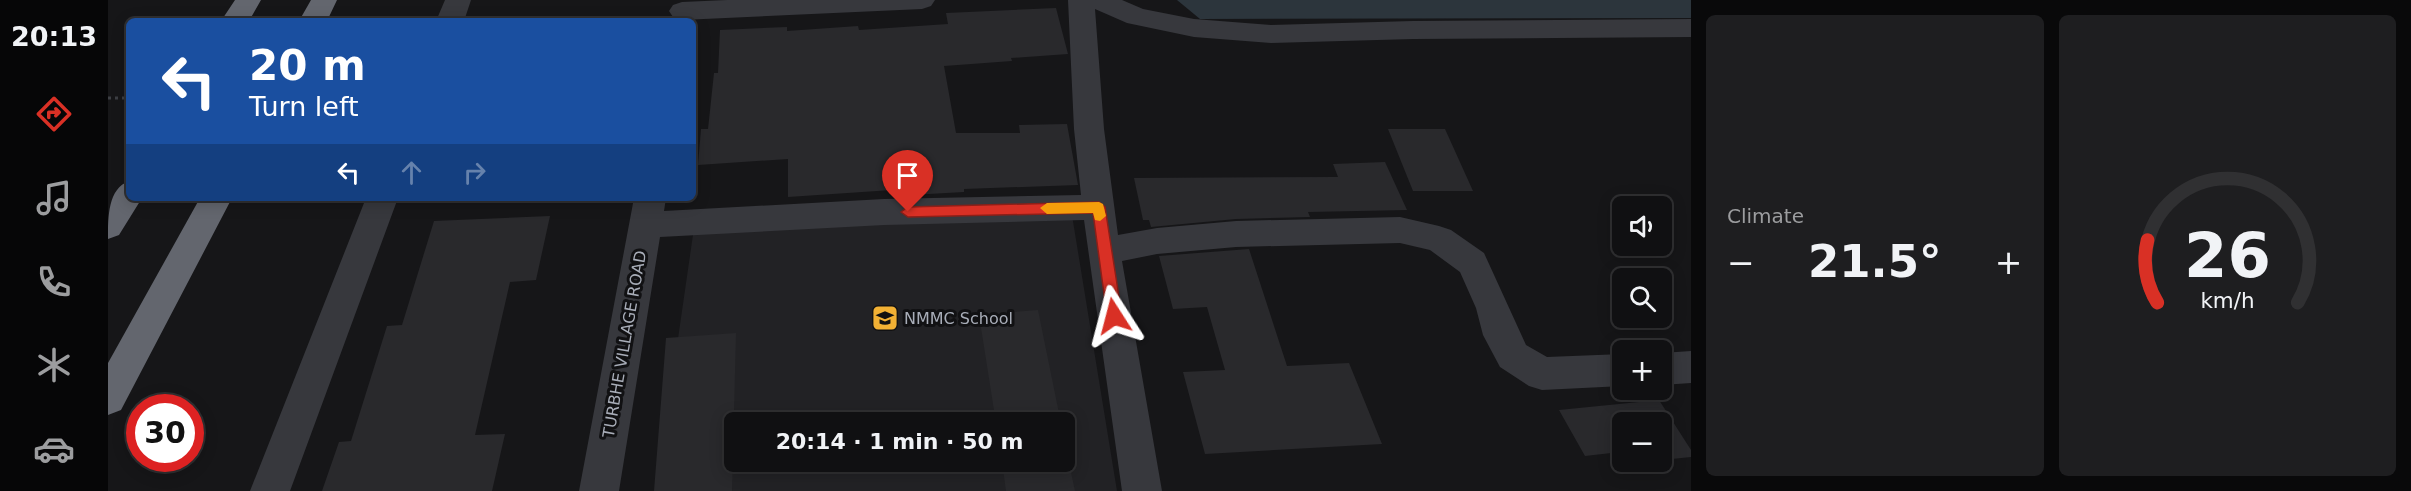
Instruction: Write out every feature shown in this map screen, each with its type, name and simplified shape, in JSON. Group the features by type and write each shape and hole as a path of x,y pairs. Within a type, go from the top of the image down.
{"highway":[{"path":"237,18 248,0"},
{"path":"315,18 324,0"},
{"path":"108,226 126,198"},
{"path":"108,398 214,201"}],"street":[{"path":"451,18 458,0"},
{"path":"682,11 922,0"},
{"path":"1081,0 1089,129 1104,250 1143,491"},
{"path":"1098,0 1137,16 1194,28 1271,34 1413,30 1691,28"},
{"path":"270,491 381,201"},
{"path":"647,211 884,212 1099,207"},
{"name":"TURBHE VILLAGE ROAD","path":"599,491 647,211"},
{"path":"1104,250 1157,240 1236,234 1400,230 1439,239 1472,263 1493,308 1501,335 1513,356 1542,374 1612,371"},
{"path":"1672,368 1691,367"}],"path":[{"path":"108,99 126,98"}],"shaded area":[{"path":"1177,0 1691,0 1691,18 1200,19"},
{"name":"NMMC School","path":"1071,209 1117,491 656,491 696,214"}],"building":[{"path":"1056,8 1068,54 944,66 956,133 1020,133 1019,125 1067,124 1078,185 964,189 964,192 893,196 892,190 788,197 788,159 698,165 701,129 708,129 714,73 718,73 720,30 787,27 787,31 858,26 859,30 948,24 946,13"},
{"path":"1388,129 1445,129 1473,191 1413,191"},
{"path":"1385,162 1407,210 1308,212 1310,217 1236,219 1151,227 1149,220 1143,220 1134,178 1338,177 1333,164"},
{"path":"550,216 536,280 510,282 475,435 505,434 492,491 322,491 339,442 351,441 387,326 402,325 434,221"},
{"path":"1249,249 1287,366 1349,363 1382,444 1205,454 1183,372 1225,370 1207,307 1173,309 1159,256"},
{"path":"1038,310 1059,412 994,412 979,315"},
{"path":"736,333 734,412 724,412 724,472 732,472 732,491 654,491 666,338"},
{"path":"1659,400 1667,412 1612,412 1612,453 1585,456 1559,410"},
{"path":"1672,420 1691,450 1691,457 1672,459"},
{"path":"1003,472 1071,472 1075,491 1006,491"}],"slow traffic":[{"path":"1047,208 1099,207 1100,216"}],"place":[{"name":"NMMC School","path":"885,318"}],"route":[{"path":"908,212 1099,207 1114,316"}]}
